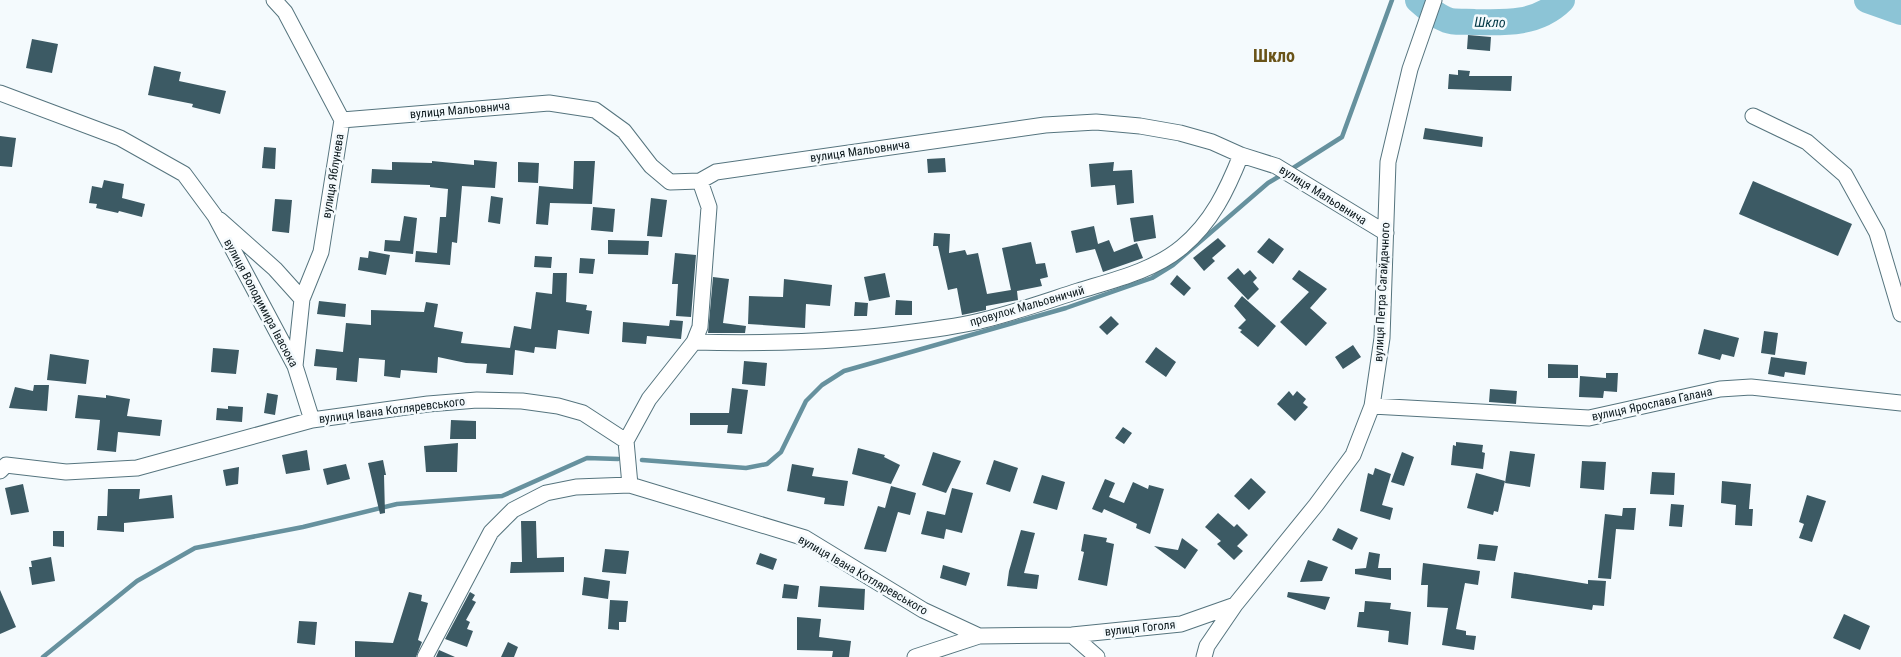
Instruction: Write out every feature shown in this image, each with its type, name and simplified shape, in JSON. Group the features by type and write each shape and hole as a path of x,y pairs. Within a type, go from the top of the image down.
{"street":[{"name":"вулиця Яблунева","path":"274,0 285,12 342,120 321,252 302,299 295,366"},
{"name":"вулиця Петра Сагайдачного","path":"1204,657 1207,646 1235,605 1316,505 1353,455 1372,406 1382,338 1388,162 1410,69 1434,0"},
{"name":"вулиця Володимира Івасюка","path":"0,93 120,138 184,174 215,216 295,366 312,420"},
{"name":"вулиця Мальовнича","path":"342,120 549,103 595,110 624,131 651,166 670,182 700,181 716,172 1036,126 1087,123 1140,126 1180,133 1212,142 1241,155 1276,166 1386,233"},
{"path":"1753,116 1807,142 1845,175 1877,234 1901,314"},
{"name":"провулок Мальовничий","path":"694,342 752,343 840,340 936,329 984,320 1117,279 1151,266 1182,247 1207,222 1227,191 1241,155"},
{"path":"630,485 626,441 649,399 694,342 700,327 710,207 700,181"},
{"name":"вулиця Володимира Івасюка","path":"215,216 246,241 302,299"},
{"name":"вулиця Ярослава Галана","path":"1372,406 1589,418 1720,389 1751,387 1901,403"},
{"name":"вулиця Івана Котляревського","path":"2,465 66,472 137,468 312,420 428,404 477,400 522,401 558,406 582,413 626,441"},
{"name":"вулиця Івана Котляревського","path":"425,657 491,532 513,510 546,493 576,487 630,485 805,538 923,610 979,636"},
{"name":"вулиця Гоголя","path":"919,656 979,636 1072,635 1181,624 1235,605"},
{"path":"1072,635 1097,657"}],"building":[{"path":"1468,35 1491,37 1490,51 1467,49"},
{"path":"32,39 58,44 52,73 26,68"},
{"path":"154,66 181,72 179,81 226,91 220,114 192,107 193,104 148,95"},
{"path":"1458,70 1470,71 1469,76 1512,76 1511,91 1448,89 1449,74 1458,75"},
{"path":"1425,128 1483,137 1482,147 1423,139"},
{"path":"0,136 16,138 12,167 0,166"},
{"path":"264,147 276,148 275,169 262,168"},
{"path":"945,158 946,172 928,173 927,159"},
{"path":"474,160 497,162 495,188 462,186 457,243 452,242 450,265 415,262 416,251 437,253 440,217 446,217 448,189 430,187 430,185 371,183 372,169 392,170 392,162 432,163 432,161 474,165"},
{"path":"574,161 595,161 592,204 550,203 548,225 536,224 539,186 573,189"},
{"path":"518,162 539,163 538,183 518,182"},
{"path":"1114,162 1113,171 1132,170 1134,203 1117,205 1115,185 1091,187 1089,164"},
{"path":"104,180 124,184 122,198 145,204 142,217 96,208 97,204 89,203 92,186 102,188"},
{"path":"1753,181 1852,224 1838,256 1739,214"},
{"path":"491,196 503,198 500,224 488,222"},
{"path":"651,198 667,200 662,237 647,236"},
{"path":"275,199 292,200 289,233 272,231"},
{"path":"593,207 615,209 613,232 591,230"},
{"path":"1153,215 1156,238 1134,242 1130,218"},
{"path":"404,216 417,218 413,254 384,251 385,240 400,241"},
{"path":"1094,226 1098,244 1109,240 1114,252 1137,243 1143,258 1103,272 1095,249 1076,253 1071,231"},
{"path":"934,233 950,234 949,253 965,250 967,255 978,253 987,294 1011,290 1002,248 1031,242 1036,264 1045,263 1048,277 1040,279 1042,286 1017,291 1018,300 986,306 986,310 962,315 957,288 948,290 938,246 933,246"},
{"path":"1218,238 1226,246 1212,258 1215,261 1204,271 1193,258"},
{"path":"1269,238 1284,249 1273,264 1257,252"},
{"path":"608,240 649,241 648,255 608,254"},
{"path":"369,251 390,255 386,275 358,270 360,257 368,258"},
{"path":"675,253 696,255 691,317 676,316 678,284 672,284"},
{"path":"535,256 552,257 551,268 534,267"},
{"path":"580,258 595,259 593,274 579,273"},
{"path":"1238,268 1244,275 1250,270 1257,278 1253,282 1259,289 1248,300 1227,278"},
{"path":"1299,270 1327,289 1310,308 1327,323 1306,346 1280,322 1309,292 1292,279"},
{"path":"553,273 567,273 566,302 587,305 586,310 592,311 589,334 558,330 556,349 535,347 534,353 515,350 513,375 486,373 487,364 466,363 438,357 437,373 401,370 400,378 384,376 385,360 359,358 357,382 336,380 337,368 314,366 316,349 343,352 346,323 371,325 371,310 424,312 426,302 438,304 434,327 463,332 461,343 510,348 514,326 531,329 536,292 552,294"},
{"path":"885,273 890,297 869,301 864,277"},
{"path":"1177,275 1191,288 1184,296 1170,284"},
{"path":"713,277 729,279 723,323 746,326 745,333 708,333"},
{"path":"784,279 832,285 830,306 806,304 805,328 748,324 749,296 783,297"},
{"path":"1242,296 1276,326 1258,347 1240,332 1242,330 1238,328 1246,320 1234,306"},
{"path":"896,300 912,301 912,315 895,315"},
{"path":"319,301 346,304 345,317 317,314"},
{"path":"855,302 868,303 867,316 854,316"},
{"path":"1111,316 1119,324 1107,335 1099,327"},
{"path":"670,320 683,321 681,339 647,336 646,344 622,342 623,322 669,326"},
{"path":"1704,329 1739,338 1734,357 1722,354 1720,360 1698,354"},
{"path":"1764,331 1778,333 1775,355 1761,353"},
{"path":"1353,345 1361,357 1343,369 1335,357"},
{"path":"1156,347 1176,362 1166,377 1145,362"},
{"path":"213,348 239,350 236,374 211,372"},
{"path":"50,354 89,360 86,384 47,380"},
{"path":"1771,357 1807,362 1805,375 1785,372 1784,377 1768,374"},
{"path":"744,361 767,363 765,386 742,384"},
{"path":"1548,364 1578,365 1578,378 1548,378"},
{"path":"1606,373 1618,373 1617,392 1604,391 1603,398 1579,397 1580,376 1606,378"},
{"path":"34,385 49,385 47,411 9,408 15,387 33,391"},
{"path":"732,388 748,390 742,434 727,433 728,425 690,425 690,413 729,413"},
{"path":"1490,389 1517,391 1516,404 1489,402"},
{"path":"1289,391 1293,396 1297,391 1306,399 1303,403 1308,407 1295,421 1277,404"},
{"path":"267,393 278,395 275,415 264,413"},
{"path":"78,395 106,398 106,395 130,399 127,416 162,420 160,436 118,432 116,452 97,450 100,420 75,418"},
{"path":"228,406 243,407 242,422 216,420 217,408 228,409"},
{"path":"451,420 476,421 476,439 450,439"},
{"path":"1123,427 1132,433 1124,444 1115,438"},
{"path":"1456,442 1483,445 1482,452 1485,453 1483,469 1451,465 1453,445 1456,446"},
{"path":"458,443 457,472 426,472 424,446"},
{"path":"858,448 885,455 884,457 900,465 891,484 852,474"},
{"path":"307,450 310,470 286,474 282,455"},
{"path":"1510,451 1535,454 1530,487 1505,483"},
{"path":"933,452 961,461 946,493 922,485"},
{"path":"1402,452 1414,457 1404,486 1391,482"},
{"path":"383,460 386,475 384,475 385,513 380,514 368,463"},
{"path":"994,460 1018,468 1010,492 986,484"},
{"path":"1582,461 1606,462 1604,490 1580,488"},
{"path":"346,464 350,479 327,485 323,469"},
{"path":"792,464 814,468 812,476 848,481 844,506 824,504 825,498 787,491"},
{"path":"239,467 238,484 226,486 223,470"},
{"path":"1375,468 1391,474 1382,505 1393,508 1390,520 1360,511 1368,473 1373,475"},
{"path":"1652,472 1675,473 1674,495 1650,494"},
{"path":"1476,473 1505,481 1498,512 1494,511 1493,515 1467,508"},
{"path":"1042,475 1065,482 1057,510 1033,503"},
{"path":"1251,478 1266,492 1249,510 1234,496"},
{"path":"1105,479 1115,483 1109,497 1124,503 1133,482 1148,489 1149,485 1164,489 1150,534 1136,528 1137,524 1104,509 1102,513 1092,509"},
{"path":"1722,481 1751,484 1749,509 1753,509 1752,526 1735,525 1736,505 1721,503"},
{"path":"23,484 29,512 11,515 5,488"},
{"path":"891,486 916,493 910,515 898,512 886,552 864,549 878,506 885,508"},
{"path":"952,488 973,493 962,533 946,529 944,539 921,534 927,511 945,515"},
{"path":"108,489 140,489 139,499 172,495 174,518 124,523 124,532 97,530 98,516 107,516"},
{"path":"1807,495 1826,501 1812,542 1799,538 1804,524 1799,522"},
{"path":"1671,504 1684,505 1682,527 1669,526"},
{"path":"1623,508 1636,508 1634,530 1616,529 1611,579 1598,578 1605,514 1622,516"},
{"path":"1218,513 1234,527 1237,524 1248,535 1237,546 1243,551 1234,560 1217,544 1221,541 1205,527"},
{"path":"521,521 536,521 537,558 564,557 564,572 510,573 511,562 522,562"},
{"path":"1338,528 1358,538 1352,550 1332,540"},
{"path":"1021,530 1035,533 1024,573 1039,575 1037,589 1007,586 1009,571"},
{"path":"53,531 64,531 64,547 53,546"},
{"path":"1084,534 1107,538 1106,542 1114,544 1107,586 1078,580 1084,552 1081,551"},
{"path":"1182,538 1198,550 1185,569 1154,546 1178,550"},
{"path":"1479,544 1498,546 1495,561 1477,559"},
{"path":"605,549 629,551 626,574 602,572"},
{"path":"1369,552 1380,554 1378,568 1391,568 1391,580 1355,574 1355,569 1366,568"},
{"path":"760,553 777,559 773,570 756,564"},
{"path":"51,557 55,581 32,585 29,567 32,567 31,561"},
{"path":"1308,560 1328,567 1322,581 1300,582"},
{"path":"1423,563 1480,571 1478,585 1465,583 1456,629 1466,631 1466,635 1476,636 1474,650 1442,645 1448,608 1427,607 1428,585 1421,585"},
{"path":"943,565 970,573 966,586 940,578"},
{"path":"1514,572 1588,584 1588,580 1606,581 1604,606 1593,605 1592,610 1511,598"},
{"path":"584,577 610,581 608,599 582,595"},
{"path":"784,584 799,586 797,599 782,598"},
{"path":"820,586 865,589 864,610 818,607"},
{"path":"0,590 16,627 0,634"},
{"path":"409,592 422,595 421,601 428,603 418,640 422,642 416,657 355,657 355,641 393,643"},
{"path":"470,592 475,595 472,600 476,602 466,620 470,622 467,629 473,631 467,647 445,639"},
{"path":"1288,592 1330,597 1325,610 1287,597"},
{"path":"610,600 628,601 626,622 619,622 619,630 608,629"},
{"path":"1365,601 1391,603 1390,609 1411,612 1408,645 1388,642 1389,631 1357,627 1359,612 1364,612"},
{"path":"1844,614 1870,626 1860,650 1833,638"},
{"path":"797,617 821,619 819,637 851,641 849,657 832,657 833,651 797,650"},
{"path":"299,621 317,622 315,645 297,643"},
{"path":"508,642 518,647 514,657 501,657"},
{"path":"439,650 455,657 436,657"}],"waterway":[{"path":"1290,170 1342,137 1392,0"},
{"name":"Шкло","path":"1418,0 1435,14 1457,22 1510,22 1532,18 1543,14 1562,0"},
{"name":"Шкло","path":"1867,0 1901,12"},
{"path":"642,460 746,468 767,464 781,452 806,401 822,385 844,371 1066,308 1152,278 1173,265 1268,183 1283,174"},
{"path":"43,657 137,581 195,548 303,527 397,504 502,496 587,458 618,459"}],"district":[{"name":"Шкло","path":"1274,55"}]}
